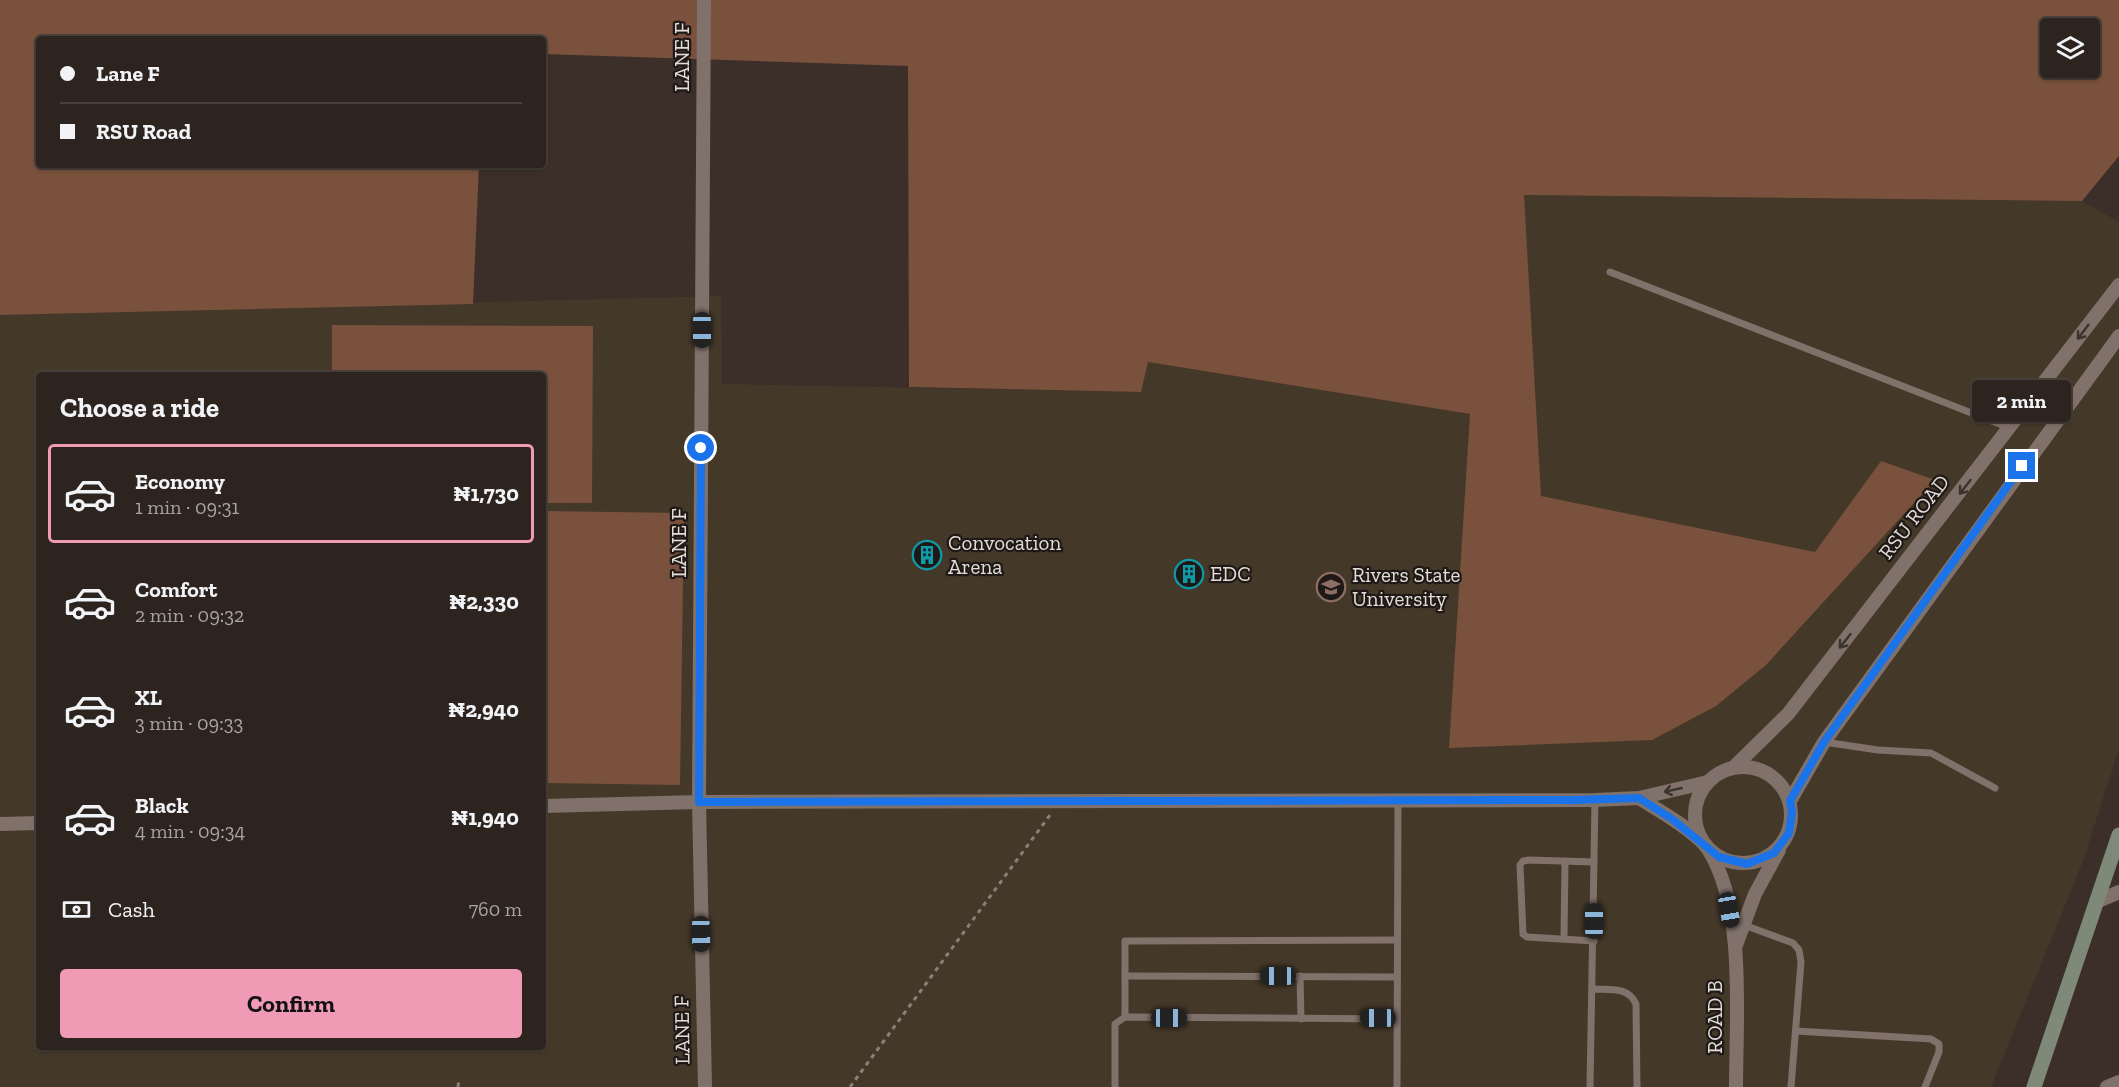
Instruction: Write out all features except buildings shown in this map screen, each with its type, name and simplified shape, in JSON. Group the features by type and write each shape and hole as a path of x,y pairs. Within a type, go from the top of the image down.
{"street":[{"name":"LANE F","path":"704,0 699,802 705,1087"},
{"name":"RSU ROAD","path":"1734,767 1788,714 2119,285"},
{"path":"1790,801 1824,742 2119,336"},
{"path":"546,806 699,802 1595,800 1639,798 1708,782 1734,767 1762,770 1774,778 1790,801 1792,823 1784,843 1755,894 1736,946"},
{"path":"1708,782 1700,793 1695,815 1699,836 1707,848 1726,892 1736,946"},
{"path":"1639,798 1672,819 1707,848 1726,860 1747,864 1774,853 1784,843"},
{"path":"0,824 36,822"},
{"path":"2034,1087 2119,835"},
{"path":"2096,902 2119,892"},
{"name":"ROAD B","path":"1736,946 1736,1087"},
{"path":"2107,1087 2119,1082"}],"lane":[{"path":"1610,272 2010,428"},
{"path":"1824,742 1878,750 1931,753 1995,788"},
{"path":"1590,1087 1595,800"},
{"path":"1397,1087 1398,801"},
{"path":"1594,862 1529,860 1523,861 1520,865 1523,934 1527,938 1594,941"},
{"path":"1564,939 1565,861"},
{"path":"1744,925 1793,943 1799,950 1801,962 1791,1087"},
{"path":"1125,1017 1125,941 1397,940"},
{"path":"1125,975 1397,977"},
{"path":"1300,976 1301,1018"},
{"path":"1593,989 1626,991 1632,995 1636,1004 1637,1087"},
{"path":"1115,1087 1115,1024 1125,1017 1398,1018"},
{"path":"1796,1031 1931,1039 1939,1044 1939,1052 1925,1087"}],"path":[{"path":"850,1087 1060,801"},
{"path":"458,1087 459,1078"}],"shaded area":[{"path":"0,0 2119,0 2119,156 2082,201 1524,195 1541,496 1815,552 1881,461 1935,480 1766,665 1716,706 1652,740 1449,748 1470,414 1148,362 1141,392 909,387 908,66 546,54 546,36 36,36 36,168 479,168 473,304 0,315"},
{"name":"Rivers State University","path":"1523,195 2082,201 2119,222 2119,749 2083,861 1991,1087 0,1087 0,315 721,296 722,384 1141,392 1147,362 1534,424"},
{"path":"332,325 593,326 592,503 546,503 546,372 332,372"},
{"path":"546,511 684,513 680,785 546,783"}],"place":[{"name":"Convocation Arena","path":"927,555"},
{"name":"EDC","path":"1189,574"},
{"name":"Rivers State University","path":"1331,587"}],"route":[{"path":"701,448 699,802 1595,800 1639,798 1672,819 1719,857 1747,864 1774,853 1784,843 1792,823 1790,801 1824,742 2022,466"}]}
